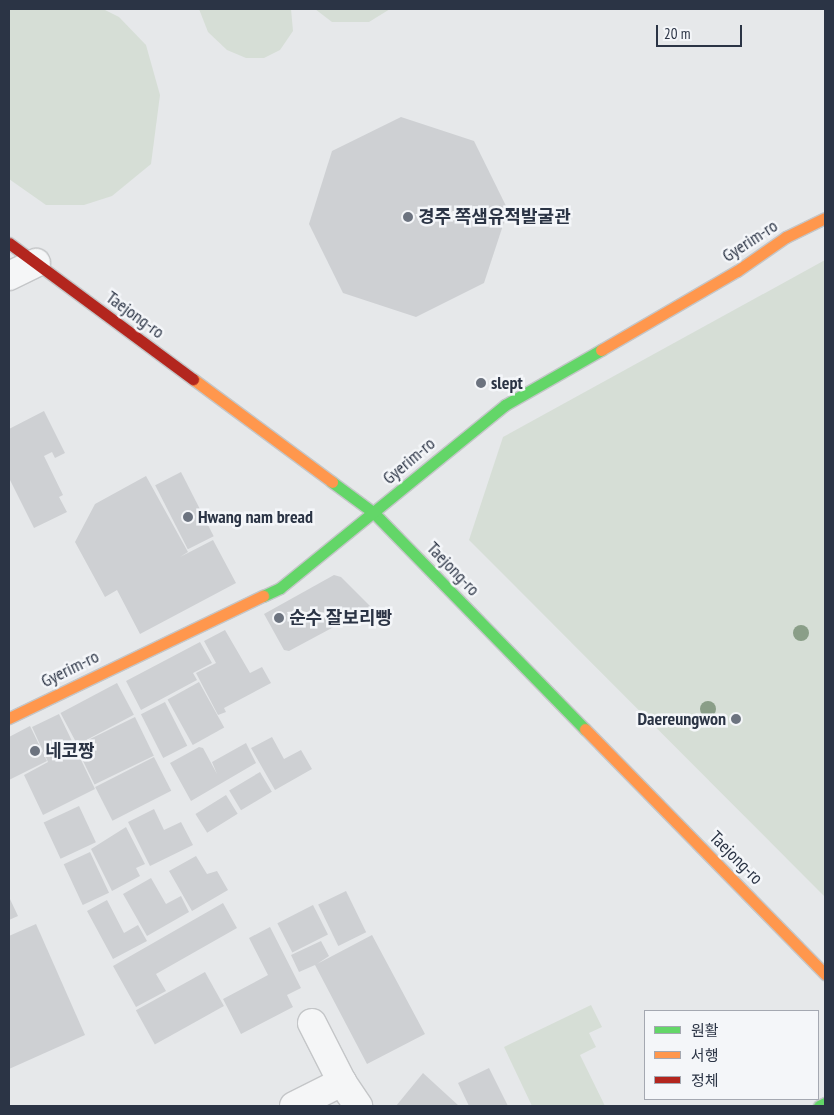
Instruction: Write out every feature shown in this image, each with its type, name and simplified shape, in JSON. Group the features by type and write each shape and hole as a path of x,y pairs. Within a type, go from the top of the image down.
{"main road":[{"name":"Gyerim-ro","path":"9,718 280,588 504,405 737,270 786,237 825,218"},
{"name":"Taejong-ro","path":"9,242 36,264 374,513 825,974"},
{"path":"819,1106 825,1103"}],"street":[{"path":"9,276 36,264"},
{"path":"312,1023 342,1082 358,1106"},
{"path":"294,1106 342,1082"}],"shaded area":[{"path":"9,9 103,9 119,17 146,45 160,95 151,164 112,196 84,205 46,205 9,179"},
{"path":"199,9 291,9 293,31 280,50 264,58 246,58 227,50 208,32"},
{"path":"315,9 390,9 369,22 332,22"},
{"name":"Daereungwon","path":"825,260 825,897 469,540 503,437"},
{"path":"591,1005 602,1027 589,1033 596,1047 580,1055 605,1106 532,1106 504,1047"}],"building":[{"name":"경주 쪽샘유적발굴관","path":"401,117 474,141 508,210 484,283 416,317 343,293 309,224 332,151"},
{"path":"44,411 65,453 55,458 52,452 44,456 63,495 59,497 67,512 34,528 9,478 9,429"},
{"path":"181,472 214,536 188,549 155,485"},
{"path":"146,476 188,552 180,557 213,540 236,583 140,634 117,590 105,597 75,542 95,504"},
{"path":"334,575 341,577 371,607 289,651 284,650 264,614"},
{"path":"225,630 250,673 262,667 271,683 224,708 226,712 218,715 196,673 216,663 204,641"},
{"path":"200,642 212,663 193,673 197,680 141,710 126,681"},
{"path":"199,682 224,727 193,745 168,699"},
{"path":"117,683 134,715 77,745 60,713"},
{"path":"165,702 187,746 163,758 141,714"},
{"path":"59,714 95,789 43,815 24,775 48,762 32,727"},
{"path":"135,717 154,756 95,785 76,746"},
{"path":"30,726 47,761 9,780 9,737"},
{"path":"272,737 284,759 301,750 312,769 275,790 251,748"},
{"path":"246,743 256,763 191,801 170,763 199,747 203,748 217,774 212,762"},
{"path":"154,757 171,791 112,821 95,787"},
{"path":"260,772 272,792 241,810 229,791"},
{"path":"226,795 238,814 207,833 195,814"},
{"path":"79,806 96,842 61,859 44,822"},
{"path":"154,809 164,830 181,822 193,845 150,866 128,822"},
{"path":"126,827 145,864 136,868 140,876 112,891 91,849"},
{"path":"90,852 109,893 83,905 64,864"},
{"path":"196,856 207,874 217,871 228,890 192,911 169,871"},
{"path":"151,878 166,904 181,896 189,912 147,936 123,894"},
{"path":"346,891 366,932 338,946 318,905"},
{"path":"9,897 18,916 9,920"},
{"path":"107,900 124,933 138,925 147,941 113,959 87,911"},
{"path":"223,903 237,928 156,974 166,991 136,1007 113,966"},
{"path":"313,905 328,934 292,953 277,923"},
{"path":"36,924 85,1035 9,1069 9,936"},
{"path":"270,927 301,988 287,995 293,1007 241,1034 223,999 268,975 249,938"},
{"path":"372,935 425,1034 367,1064 315,965 299,972 291,955 321,941 329,956 317,964"},
{"path":"205,972 224,1006 155,1044 136,1010"},
{"path":"489,1068 508,1106 469,1106 458,1083"},
{"path":"423,1073 459,1106 396,1106"}],"traffic: fast":[{"path":"263,596 280,588 505,405 601,350"},
{"path":"332,482 374,513 585,729"},
{"path":"819,1106 825,1103"}],"traffic: slow":[{"path":"601,350 737,271 786,237 825,218"},
{"path":"193,379 332,482"},
{"path":"9,718 263,596"},
{"path":"585,729 825,974"}],"traffic: jam":[{"path":"9,243 193,379"}],"place":[{"name":"경주 쪽샘유적발굴관","path":"408,217"},
{"name":"slept","path":"481,383"},
{"name":"Hwang nam bread","path":"188,517"},
{"name":"순수 잘보리빵","path":"279,618"},
{"name":"Daereungwon","path":"736,719"},
{"name":"네코짱","path":"35,751"}]}
